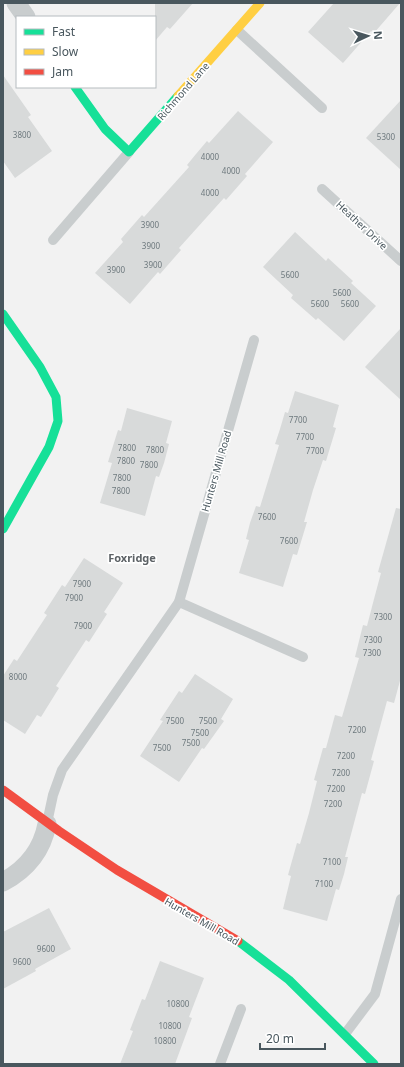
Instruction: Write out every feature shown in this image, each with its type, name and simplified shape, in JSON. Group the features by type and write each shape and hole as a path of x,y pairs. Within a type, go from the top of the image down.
{"street":[{"path":"16,3 25,16"},
{"name":"Richmond Lane","path":"129,152 260,3"},
{"path":"76,88 105,129 129,152"},
{"path":"3,314 40,367 56,397 58,421 50,447 3,530"},
{"name":"Hunters Mill Road","path":"3,790 47,824 155,894 232,936 282,975 345,1034 374,1064"},
{"name":"Hunters Mill Road","path":"3,882 14,876 26,866 44,839 47,824"}],"lane":[{"path":"237,30 322,108"},
{"name":"Richmond Lane","path":"53,240 129,152"},
{"name":"Heather Drive","path":"322,189 401,262"},
{"name":"Hunters Mill Road","path":"47,824 53,795 62,770 178,602 254,340"},
{"path":"178,602 303,657"},
{"path":"345,1034 375,994 401,899"},
{"path":"220,1064 241,1009"}],"building":[{"path":"155,3 193,3 170,29 167,27 156,40"},
{"path":"334,3 400,3 374,33 371,31 343,63 308,32"},
{"path":"3,75 31,115 28,117 52,151 15,178 3,161"},
{"path":"401,100 401,170 366,138"},
{"path":"238,111 273,142 245,174 247,176 226,200 224,198 179,248 181,250 160,274 158,272 130,304 95,273 123,242 121,239 142,215 144,217 189,167 187,165 207,141 209,143"},
{"path":"295,232 326,261 328,258 353,281 351,283 376,306 344,341 318,318 316,320 291,298 293,295 263,267"},
{"path":"401,328 401,400 365,367"},
{"path":"295,391 339,405 333,427 336,428 326,461 323,460 304,522 307,522 297,555 293,554 283,587 239,573 249,540 246,539 250,523 256,506 260,507 279,445 275,444 285,412 288,413"},
{"path":"127,408 172,421 166,443 169,444 164,463 159,477 156,476 145,516 100,503 112,463 108,462 118,430 121,431"},
{"path":"396,508 401,509 401,677 394,703 387,701 371,760 374,761 365,794 362,793 345,857 348,857 344,874 339,890 336,889 327,921 283,909 291,876 288,875 297,843 300,844 309,813 317,781 314,780 323,748 326,748 335,715 342,717 359,658 355,657 363,625 367,626 381,573 378,572"},
{"path":"84,558 123,583 104,612 107,614 89,642 86,640 56,686 59,688 41,717 37,715 25,734 3,720 3,676 14,659 17,661 47,615 44,613 62,585 65,587"},
{"path":"195,674 233,699 221,719 224,721 204,749 202,748 179,782 140,756 163,721 160,720 179,691 182,693"},
{"path":"49,908 71,949 35,969 36,971 3,989 3,932"},
{"path":"160,961 204,978 189,1017 192,1018 175,1064 120,1064 133,1031 130,1030 142,999 145,1000"}],"traffic: fast":[{"path":"76,88 105,129 129,152 178,96"},
{"path":"3,314 40,367 56,397 58,421 49,447 3,529"},
{"path":"238,941 289,980 374,1064"}],"traffic: slow":[{"path":"178,96 260,3"}],"traffic: jam":[{"path":"3,790 59,831 117,870 238,941"}],"district":[{"name":"Foxridge","path":"132,557"}]}
